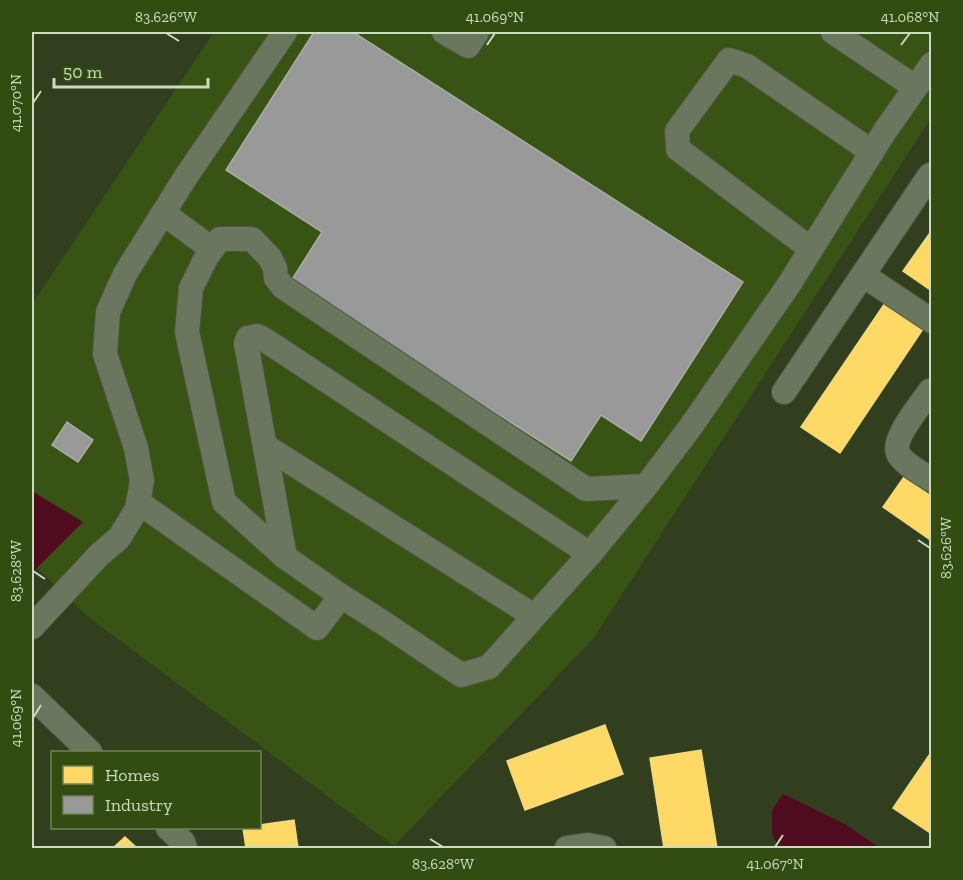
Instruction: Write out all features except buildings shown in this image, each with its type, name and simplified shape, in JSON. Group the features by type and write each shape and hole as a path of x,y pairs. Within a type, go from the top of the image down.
{"street":[{"path":"32,627 99,555 119,538 137,509 142,480 136,448 105,354 108,312 125,274 163,213 285,32"},
{"path":"444,32 468,46 477,32"},
{"path":"833,32 915,87"},
{"path":"811,249 678,149 677,131 729,60 747,66 872,152"},
{"path":"646,486 586,489 283,287 276,278 275,268 270,258 252,239 219,239 190,288 187,332 224,502 285,557 461,675 489,667 590,554 646,486 692,425 790,283 872,152 932,64"},
{"path":"784,392 930,175"},
{"path":"163,213 212,249"},
{"path":"863,275 932,321"},
{"path":"285,557 246,343 248,338 257,336 590,554"},
{"path":"931,390 903,430 897,450 906,461 932,480"},
{"path":"265,446 534,616"},
{"path":"138,501 317,628 340,596"},
{"path":"32,696 88,751"},
{"path":"169,829 183,842 185,849"},
{"path":"567,849 587,845 604,849"}],"shaded area":[{"path":"214,32 931,32 931,118 593,639 394,846 87,616 32,563 32,304"},
{"path":"32,491 83,522 32,573"},
{"path":"783,794 845,824 880,848 779,848 772,834 772,810"}]}
